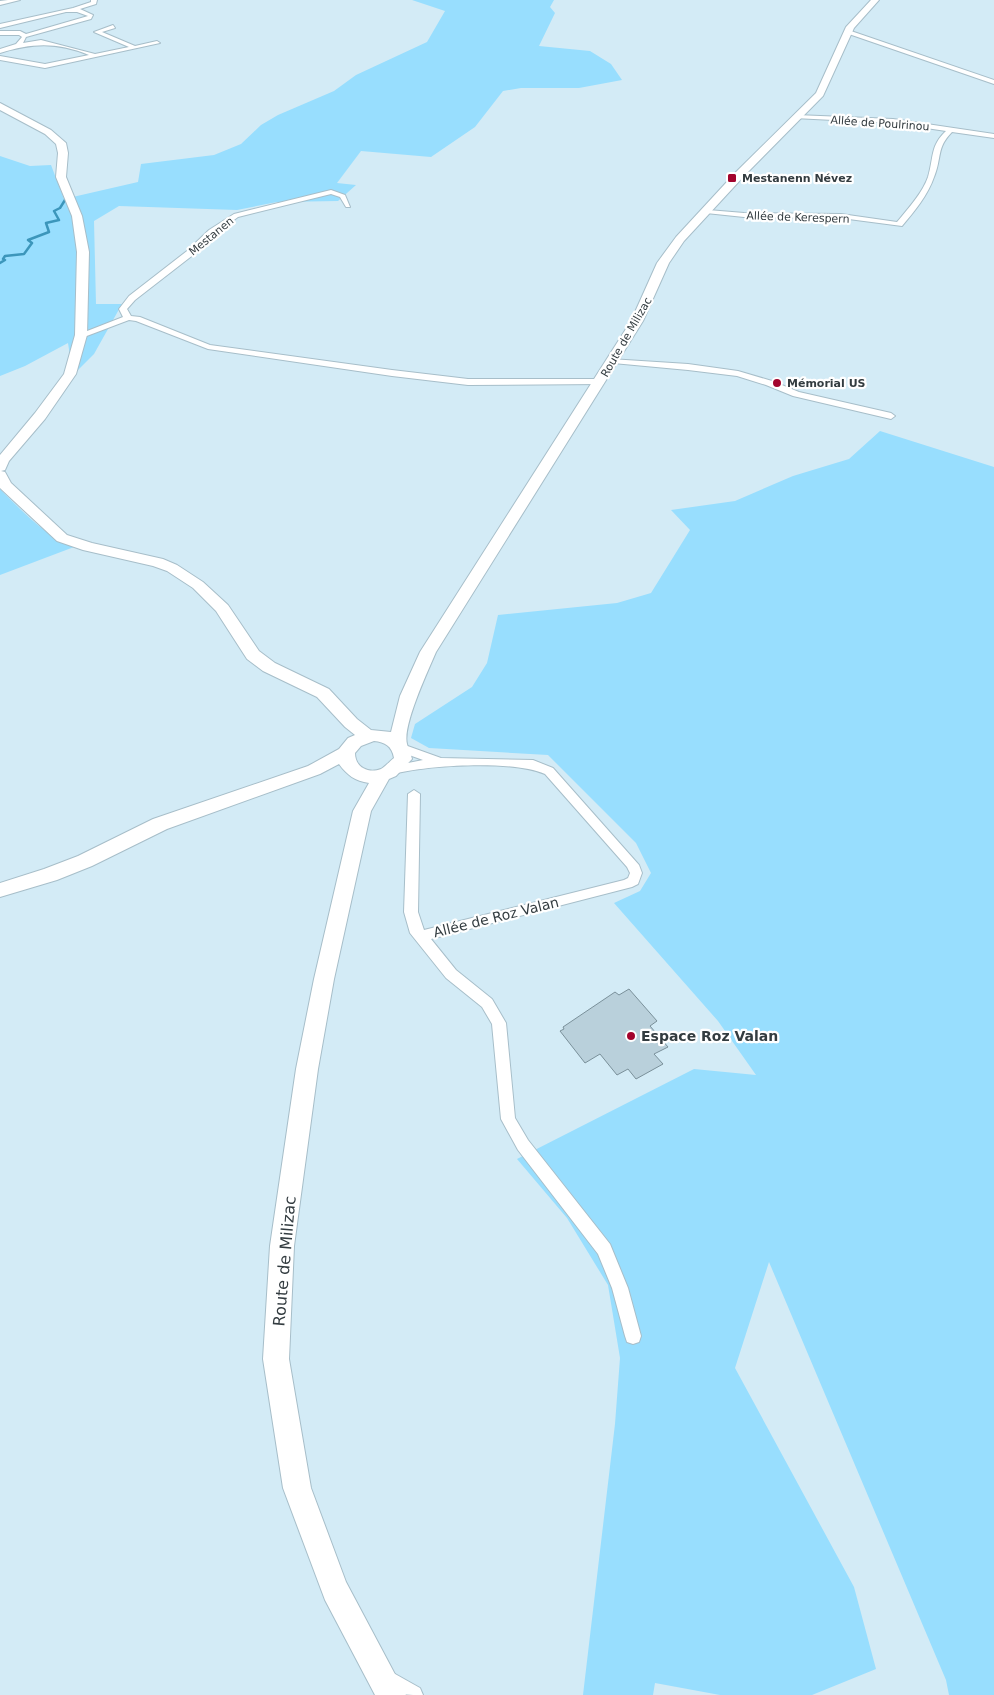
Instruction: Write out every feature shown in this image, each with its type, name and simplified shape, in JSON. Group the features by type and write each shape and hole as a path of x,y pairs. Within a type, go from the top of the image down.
{"main road":[{"name":"Route de Milizac","path":"400,746 399,728 407,699 428,652 637,321 663,263 680,240 708,212 740,174 820,94 850,27 875,0"},
{"path":"0,106 48,132 60,143 63,153 61,177 77,216 83,252 81,336 70,374 40,416 3,460 0,467"},
{"path":"0,474 5,484 62,538 88,547 158,562 172,568 198,585 222,608 253,655 268,667 318,690 350,723 371,735"},
{"name":"Route de Milizac","path":"371,735 388,723 407,699"},
{"path":"332,703 346,750 344,761 355,773"},
{"path":"0,890 50,875 85,861 160,824 314,770 346,750 356,741 371,735 386,736 400,746 403,759 389,772 367,777 355,773 314,770"},
{"name":"Route de Milizac","path":"385,1685 335,1590 297,1488 276,1359 282,1246 307,1069 324,979 362,811 389,772"},
{"name":"Route de Milizac","path":"355,773 362,811"}],"street":[{"path":"0,3 17,0"},
{"path":"0,26 53,12 75,9 94,3 94,0"},
{"path":"18,45 25,36 91,17 75,9"},
{"path":"113,28 97,32 134,48"},
{"path":"848,32 994,82"},
{"path":"0,33 20,33 25,36"},
{"path":"0,51 18,45 41,42 89,53 94,56"},
{"path":"0,58 45,66 157,43"},
{"name":"Allée de Poulrinou","path":"796,116 924,124 950,130 994,136"},
{"name":"Allée de Kerespern","path":"708,212 744,215 841,216 899,224 910,212 931,178 938,141 950,130"},
{"name":"Mestanen","path":"128,318 123,309 132,298 236,216 331,192 343,196 348,206"},
{"path":"81,336 128,318 137,319 208,347 392,373 474,382 600,382"},
{"path":"613,360 738,374 769,383 796,394 891,416"},
{"name":"Allée de Roz Valan","path":"400,746 441,762"},
{"name":"Allée de Roz Valan","path":"389,772 414,764 441,762 533,764 543,767 549,771 633,865 636,873 633,880 627,884 421,936 451,974 487,1003 499,1023 508,1119 523,1145 604,1249 620,1288 633,1336"},
{"path":"414,794 412,912 416,929 421,936"},
{"path":"385,1685 413,1695"}],"shaded area":[{"path":"412,0 554,0 550,7 555,13 539,46 590,51 611,64 622,80 579,88 521,88 503,91 475,127 431,157 361,151 337,183 356,185 338,201 277,202 237,210 119,206 94,221 96,304 122,304 94,354 73,375 68,343 25,366 0,376 0,156 30,166 51,165 64,199 138,182 141,164 214,155 241,144 261,125 278,115 334,91 356,75 427,42 445,11"},
{"path":"880,431 994,467 994,1695 949,1695 946,1680 769,1262 735,1368 854,1587 876,1669 812,1695 720,1695 655,1683 653,1695 583,1695 615,1424 620,1358 608,1285 567,1218 517,1159 694,1069 756,1075 718,1021 614,903 640,891 651,873 636,843 548,755 429,748 411,738 415,724 472,687 487,663 498,615 617,603 651,593 690,530 671,510 735,501 793,476 849,459"},
{"path":"0,489 43,529 74,547 0,575"}],"building":[{"name":"Espace Roz Valan","path":"629,989 657,1021 650,1026 668,1047 654,1054 663,1064 636,1079 628,1069 617,1075 600,1054 585,1063 560,1031 564,1029 563,1027 615,992 619,995"}],"waterway":[{"path":"0,263 5,260 3,259 5,256 24,254 32,243 28,240 49,232 46,223 59,220 54,211 60,208 65,200"}],"place":[{"name":"Mestanenn Névez","path":"732,178"},
{"name":"Mémorial US","path":"777,383"},
{"name":"Espace Roz Valan","path":"631,1036"}]}
